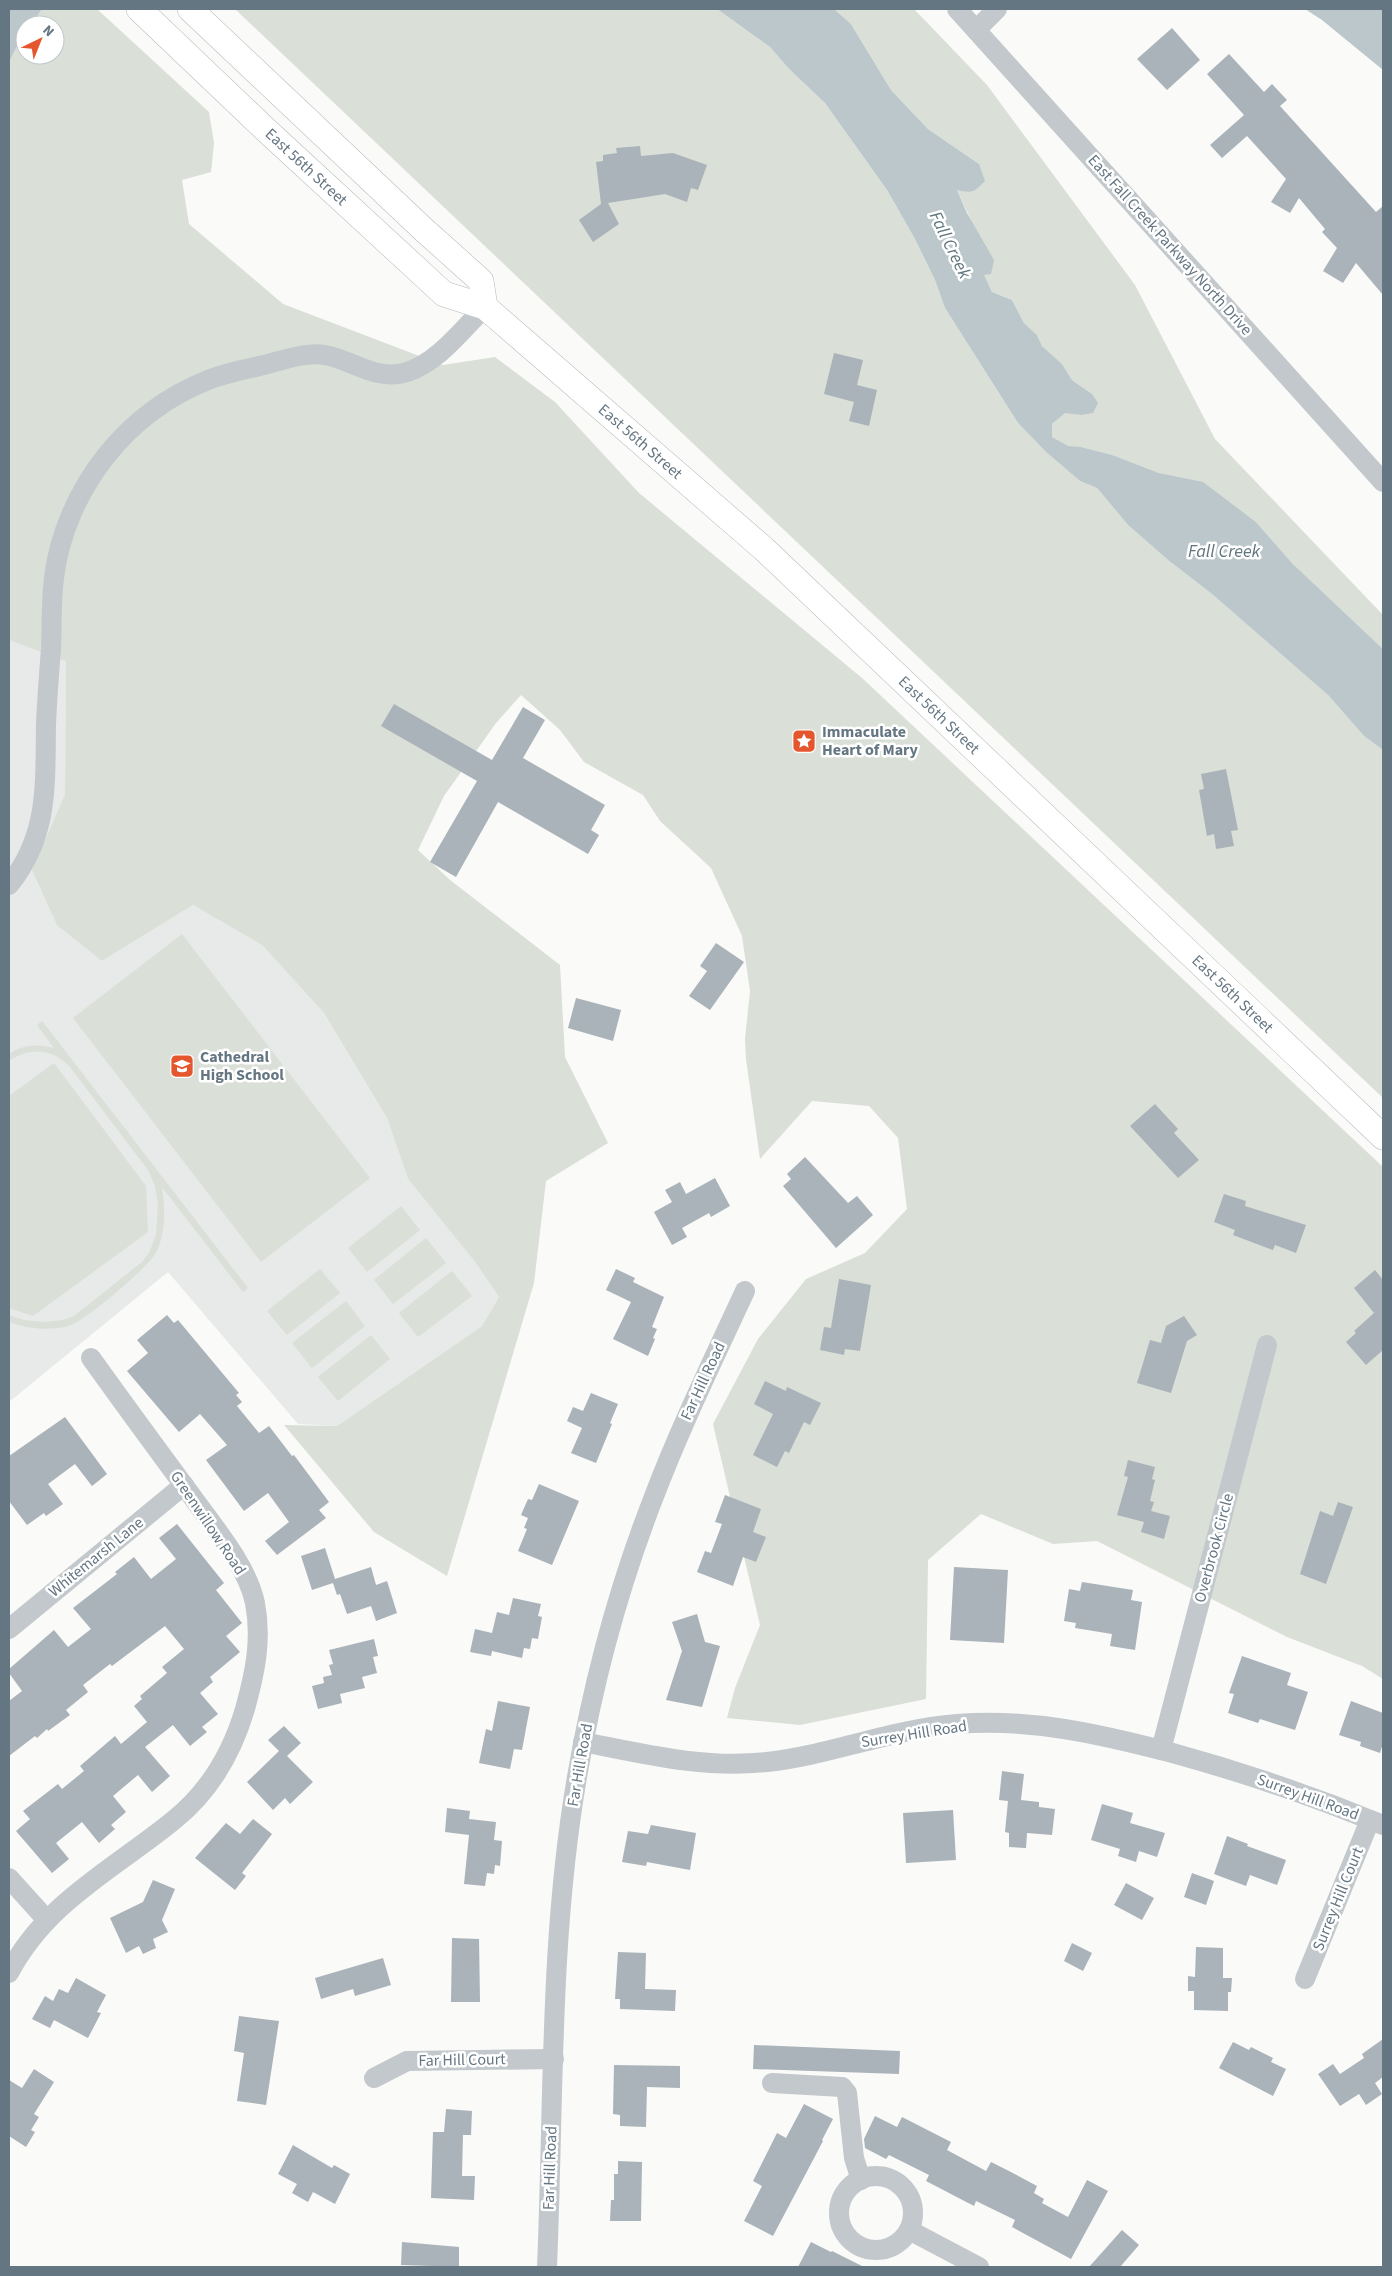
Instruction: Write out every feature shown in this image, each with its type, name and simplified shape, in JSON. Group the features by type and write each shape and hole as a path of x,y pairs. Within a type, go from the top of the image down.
{"main road":[{"name":"East 56th Street","path":"139,9 444,294 485,307 764,549 1383,1136"},
{"path":"190,9 416,223 481,281 485,307"}],"street":[{"name":"East Fall Creek Parkway North Drive","path":"957,9 1383,482"},
{"path":"976,30 998,9"},
{"path":"9,885 28,860 36,841 44,810 47,673 56,563 73,512 89,480 107,454 124,435 157,407 210,379 299,356 318,354 384,375 407,372 435,355 485,307"},
{"name":"Far Hill Road","path":"547,2267 556,1968 569,1837 583,1742 609,1632 640,1534 681,1429 745,1291"},
{"name":"Overbrook Circle","path":"1161,1750 1267,1345"},
{"name":"Greenwillow Road","path":"9,1973 22,1950 46,1919 68,1899 172,1822 192,1804 219,1770 232,1747 242,1721 255,1674 258,1628 255,1601 246,1576 184,1485 91,1358"},
{"name":"Whitemarsh Lane","path":"9,1629 184,1485"},
{"name":"Surrey Hill Road","path":"583,1742 699,1763 733,1764 768,1762 802,1756 922,1729 958,1724 1001,1723 1071,1729 1161,1750 1263,1779 1377,1823"},
{"name":"Surrey Hill Court","path":"1305,1979 1377,1823"},
{"path":"9,1878 46,1919"},
{"name":"Far Hill Court","path":"374,2078 406,2061 554,2059"},
{"path":"772,2083 842,2087 847,2093 854,2158 861,2180"},
{"path":"878,2176 889,2179 900,2185 908,2194 913,2218 909,2230 897,2243 880,2250 868,2249 857,2245 848,2237 842,2226 839,2214 840,2202 846,2191 861,2180 878,2176"},
{"path":"909,2230 979,2267"}],"shaded area":[{"path":"42,9 97,9 209,112 214,143 211,172 182,180 189,224 283,304 443,365 495,357 555,402 639,493 862,678 1383,1167 1383,1679 1362,1666 1287,1637 1097,1541 1053,1544 981,1514 928,1560 926,1699 800,1725 727,1718 735,1688 760,1625 713,1424 758,1339 806,1279 865,1253 907,1209 898,1138 869,1106 812,1101 760,1159 746,1059 745,1039 750,991 742,936 711,868 660,821 643,795 584,762 560,730 521,695 496,723 444,796 418,850 450,880 560,965 565,1057 608,1143 546,1181 534,1283 447,1576 374,1532 284,1425 337,1426 482,1326 499,1297 475,1262 408,1179 387,1118 324,1013 262,945 193,905 102,961 57,925 32,870 65,794 66,661 9,640 9,63 15,46 15,65 65,65 65,15 38,15"},
{"path":"235,9 717,9 770,47 789,69 825,103 887,190 915,239 935,280 945,308 1018,423 1046,452 1080,481 1097,488 1128,525 1168,560 1212,594 1328,695 1364,736 1383,750 1383,1098"},
{"path":"834,9 914,9 987,85 1135,285 1215,439 1383,615 1383,649 1293,564 1256,522 1203,483 1159,473 1111,455 1081,447 1068,447 1052,437 1052,424 1065,412 1081,415 1092,394 1072,380 1062,364 1042,346 1037,335 1024,323 1012,300 992,292 983,274 978,235 957,190 979,164 928,129 891,90 851,24"},
{"name":"Cathedral High School","path":"9,640 66,660 65,794 32,870 102,961 193,905 262,945 324,1013 387,1118 408,1179 475,1262 499,1297 482,1326 337,1426 298,1424 168,1272 9,1402"},
{"path":"182,934 370,1178 261,1262 73,1018"},
{"path":"42,1021 248,1288 243,1292 162,1187 164,1219 162,1235 157,1251 143,1268 92,1312 73,1324 41,1329 9,1322 9,1315 24,1320 44,1322 63,1320 74,1316 142,1262 149,1253 156,1235 158,1204 155,1186 148,1170 70,1067 56,1056 41,1052 25,1053 9,1061 9,1054 26,1047 42,1046 54,1048 37,1025"},
{"path":"54,1063 146,1186 148,1232 33,1316 9,1308 9,1096"},
{"path":"401,1206 420,1230 367,1272 348,1248"},
{"path":"426,1238 446,1263 393,1304 374,1280"},
{"path":"320,1269 340,1293 287,1335 267,1311"},
{"path":"452,1271 472,1296 418,1337 399,1313"},
{"path":"346,1301 365,1326 312,1368 292,1343"},
{"path":"371,1335 390,1359 338,1401 318,1377"}],"water":[{"path":"9,9 42,9 38,15 15,15 15,49 9,63"},
{"name":"Fall Creek","path":"717,9 834,9 851,24 891,90 928,129 979,164 985,181 972,191 957,190 967,213 994,260 991,274 984,275 992,292 1012,300 1024,323 1037,335 1042,346 1062,364 1072,380 1092,394 1098,403 1093,413 1081,415 1065,413 1052,424 1052,437 1068,446 1081,447 1112,455 1159,473 1203,482 1256,522 1293,564 1383,649 1383,750 1364,736 1328,695 1212,594 1168,560 1128,525 1097,488 1080,481 1046,452 1018,423 945,308 935,280 915,239 887,190 825,103 789,69 770,47"},
{"path":"1305,9 1383,9 1383,70 1322,20"}],"building":[{"path":"1172,28 1200,60 1167,90 1137,59"},
{"path":"1229,54 1264,92 1272,84 1287,100 1280,106 1376,212 1383,206 1383,295 1356,263 1343,283 1323,271 1337,248 1322,232 1325,229 1299,198 1290,213 1271,202 1286,179 1247,136 1222,158 1210,145 1244,115 1207,74"},
{"path":"640,146 641,156 673,153 707,165 698,190 691,188 687,202 665,194 608,203 619,224 593,242 579,220 601,204 596,162 603,161 603,155 617,153 616,148"},
{"path":"834,353 863,360 857,385 877,390 869,426 849,421 854,402 824,394"},
{"path":"394,704 492,760 523,707 545,720 523,758 605,805 591,830 599,835 588,854 498,802 456,877 430,862 477,781 381,726"},
{"path":"1226,769 1238,830 1231,831 1234,846 1216,849 1214,834 1207,836 1199,790 1204,789 1201,774"},
{"path":"716,943 744,962 710,1010 689,996 707,971 700,966"},
{"path":"576,998 621,1010 613,1041 568,1028"},
{"path":"1155,1104 1178,1129 1174,1133 1199,1160 1178,1178 1130,1126"},
{"path":"805,1157 848,1203 857,1196 873,1215 836,1248 783,1186 791,1179 787,1174"},
{"path":"715,1178 730,1206 711,1217 709,1213 682,1228 687,1237 672,1245 654,1212 672,1202 665,1190 680,1182 686,1194"},
{"path":"1224,1194 1246,1201 1245,1206 1306,1225 1296,1253 1275,1245 1273,1250 1233,1235 1235,1230 1214,1222"},
{"path":"616,1269 635,1278 633,1282 664,1297 652,1327 657,1329 648,1356 613,1339 631,1302 606,1290"},
{"path":"1375,1270 1383,1280 1383,1350 1366,1365 1346,1342 1356,1333 1354,1331 1374,1313 1354,1288"},
{"path":"839,1279 871,1285 860,1351 845,1349 844,1355 820,1350 824,1327 831,1328"},
{"path":"167,1315 174,1323 178,1320 239,1393 236,1395 242,1402 237,1406 259,1433 269,1426 292,1456 294,1455 329,1502 319,1510 326,1518 277,1555 265,1541 289,1522 268,1493 244,1511 206,1460 227,1445 200,1414 179,1432 127,1371 148,1353 137,1340"},
{"path":"1184,1316 1197,1335 1187,1341 1171,1393 1137,1383 1150,1340 1161,1343 1166,1326"},
{"path":"765,1381 786,1391 787,1387 821,1403 810,1425 804,1422 789,1453 785,1451 777,1467 753,1455 773,1414 754,1404"},
{"path":"591,1393 618,1404 596,1463 571,1453 582,1428 567,1421 573,1407 583,1411"},
{"path":"65,1417 107,1474 92,1486 75,1464 48,1484 63,1504 46,1516 44,1513 27,1525 9,1501 9,1456"},
{"path":"1128,1460 1155,1467 1152,1479 1155,1480 1150,1501 1154,1502 1151,1511 1170,1516 1164,1539 1141,1532 1144,1522 1117,1515 1128,1477 1124,1476"},
{"path":"539,1484 579,1501 552,1565 518,1551 527,1529 524,1528 528,1518 521,1515 528,1499 532,1500"},
{"path":"725,1495 761,1509 753,1532 766,1537 756,1562 743,1557 733,1586 697,1572 705,1551 711,1553 722,1524 715,1522"},
{"path":"1338,1502 1353,1507 1326,1584 1300,1574 1320,1511 1333,1516"},
{"path":"177,1524 224,1583 216,1590 242,1623 226,1636 240,1652 210,1677 213,1682 200,1693 218,1714 202,1727 207,1732 190,1746 173,1725 145,1747 170,1776 152,1792 138,1775 113,1796 126,1812 111,1825 115,1829 99,1843 82,1822 56,1843 69,1859 52,1873 16,1831 30,1819 23,1811 58,1784 62,1789 84,1771 80,1766 115,1736 121,1744 147,1722 134,1706 142,1699 140,1696 167,1673 162,1667 184,1649 165,1626 112,1666 110,1664 83,1685 88,1692 66,1710 70,1715 48,1731 47,1729 37,1738 35,1736 9,1756 9,1701 22,1691 9,1673 9,1669 54,1630 68,1647 91,1629 73,1608 117,1574 115,1572 134,1557 151,1579 176,1559 159,1538"},
{"path":"325,1548 335,1579 371,1567 376,1585 387,1581 397,1613 376,1621 371,1606 347,1614 340,1594 337,1595 333,1583 312,1590 301,1556"},
{"path":"954,1567 1008,1570 1004,1643 950,1640"},
{"path":"1082,1582 1133,1590 1131,1600 1142,1602 1135,1650 1110,1646 1112,1634 1075,1628 1076,1623 1064,1621 1069,1589 1080,1591"},
{"path":"513,1598 541,1604 538,1616 542,1617 538,1639 532,1638 530,1649 524,1648 522,1658 492,1651 491,1656 470,1652 475,1629 492,1633 497,1612 509,1615"},
{"path":"697,1614 705,1642 720,1646 702,1707 666,1700 682,1651 672,1622"},
{"path":"374,1639 378,1656 373,1657 377,1673 362,1677 365,1688 340,1694 342,1703 318,1709 312,1686 324,1683 323,1677 332,1675 329,1665 333,1664 329,1650"},
{"path":"1242,1656 1291,1673 1287,1685 1308,1692 1295,1730 1260,1719 1258,1723 1228,1713 1234,1694 1229,1693"},
{"path":"498,1701 530,1707 522,1750 514,1749 510,1769 479,1763 486,1729 492,1731"},
{"path":"1351,1701 1383,1713 1383,1743 1380,1753 1360,1746 1361,1742 1339,1735"},
{"path":"284,1726 301,1743 287,1756 313,1782 290,1804 285,1798 273,1810 247,1782 279,1751 268,1740"},
{"path":"1002,1771 1024,1774 1021,1800 1039,1802 1039,1807 1055,1809 1052,1835 1027,1833 1026,1848 1009,1847 1009,1833 1005,1832 1008,1801 999,1800"},
{"path":"1102,1804 1133,1813 1130,1823 1165,1833 1157,1857 1139,1851 1136,1862 1118,1856 1120,1849 1091,1840"},
{"path":"447,1808 470,1811 469,1819 496,1822 494,1840 502,1841 500,1866 495,1865 494,1874 487,1873 485,1886 464,1884 469,1835 445,1832"},
{"path":"953,1810 956,1860 906,1863 903,1813"},
{"path":"253,1819 272,1834 242,1873 246,1876 235,1890 195,1858 226,1823 240,1834"},
{"path":"651,1825 696,1833 690,1870 647,1862 646,1866 622,1862 628,1831 648,1834"},
{"path":"1227,1836 1248,1844 1247,1846 1286,1860 1277,1885 1250,1875 1246,1886 1214,1874"},
{"path":"1192,1873 1214,1881 1206,1905 1184,1897"},
{"path":"153,1880 175,1889 162,1920 168,1932 153,1939 156,1948 143,1954 139,1946 126,1953 110,1918 143,1902"},
{"path":"1126,1883 1154,1898 1142,1920 1114,1905"},
{"path":"452,1938 479,1939 480,2002 451,2002"},
{"path":"1072,1943 1092,1953 1083,1971 1064,1961"},
{"path":"1196,1947 1223,1948 1223,1978 1232,1978 1231,1992 1228,1992 1228,2011 1194,2010 1194,1991 1188,1991 1188,1976 1195,1977"},
{"path":"618,1952 646,1953 645,1989 676,1990 675,2011 620,2009 620,1999 615,1999"},
{"path":"383,1958 391,1985 355,1996 353,1989 321,1999 315,1978"},
{"path":"76,1978 106,1995 97,2012 101,2013 88,2038 54,2020 50,2028 32,2019 45,1996 53,2001 59,1989 68,1993"},
{"path":"239,2016 279,2021 266,2105 237,2101 244,2053 234,2051"},
{"path":"1383,2039 1383,2077 1375,2083 1382,2094 1366,2105 1359,2094 1340,2106 1318,2074 1333,2064 1340,2074 1364,2058 1362,2054"},
{"path":"1233,2042 1249,2050 1251,2047 1273,2058 1271,2062 1286,2069 1273,2096 1219,2068"},
{"path":"754,2045 900,2051 899,2074 753,2069"},
{"path":"614,2065 680,2066 680,2088 647,2087 646,2127 620,2126 620,2115 613,2114"},
{"path":"34,2069 54,2082 34,2114 39,2117 31,2130 35,2132 26,2147 9,2136 9,2080 22,2088"},
{"path":"804,2104 833,2119 773,2236 744,2221 762,2186 753,2181 777,2133 786,2138"},
{"path":"446,2109 472,2111 471,2135 463,2135 462,2176 475,2176 474,2200 431,2198 433,2132 444,2132"},
{"path":"875,2116 897,2127 902,2117 951,2142 947,2150 986,2171 991,2162 1009,2171 1037,2186 1034,2193 1044,2199 1042,2203 1068,2217 1087,2180 1108,2191 1071,2259 1012,2227 1015,2220 976,2201 974,2206 926,2181 929,2175 889,2155 886,2159 865,2148 864,2139"},
{"path":"293,2145 332,2168 334,2165 350,2174 335,2204 313,2192 308,2202 292,2193 297,2184 278,2174"},
{"path":"618,2161 642,2162 641,2221 610,2221 611,2200 614,2200 614,2174 618,2174"},
{"path":"1122,2230 1139,2245 1120,2267 1089,2267"},
{"path":"402,2242 459,2247 459,2267 401,2265"},
{"path":"811,2242 832,2251 864,2267 798,2267"}],"place":[{"name":"Immaculate Heart of Mary","path":"804,741"},
{"name":"Cathedral High School","path":"182,1066"}]}
